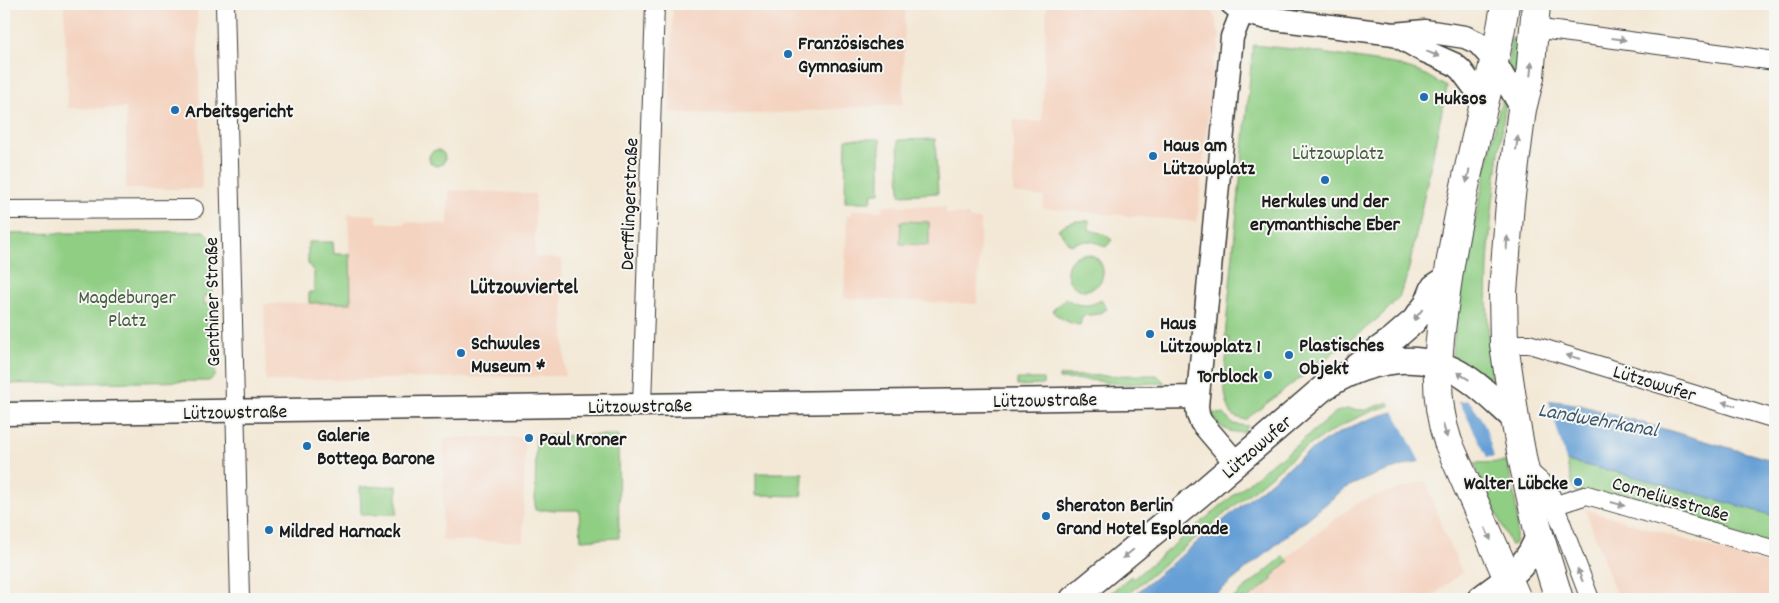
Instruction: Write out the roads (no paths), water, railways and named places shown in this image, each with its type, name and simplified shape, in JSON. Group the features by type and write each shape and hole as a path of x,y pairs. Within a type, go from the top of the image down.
{"main road":[{"path":"1505,4 1495,62 1460,209 1448,278 1439,341 1438,397 1443,428 1457,464 1513,589"},
{"path":"1535,16 1530,77 1522,109 1510,203 1503,292 1504,344 1498,391 1515,419 1523,465 1539,534 1559,599"},
{"path":"1343,376 1410,325 1427,304 1434,287 1448,278"},
{"name":"Lützowufer","path":"1073,599 1236,463 1259,441 1322,389 1343,376 1382,364 1415,360 1438,365 1498,391"},
{"path":"1480,599 1513,589 1539,534"}],"street":[{"name":"Genthiner Straße","path":"225,4 240,599"},
{"name":"Derfflingerstraße","path":"642,405 654,4"},
{"path":"1236,463 1201,422 1197,410 1197,397 1232,37 1237,8 1267,18 1394,34 1425,31 1465,37 1478,43 1495,62 1522,109"},
{"path":"1535,16 1775,61"},
{"path":"1394,34 1420,49 1454,64 1461,70 1485,102"},
{"path":"4,210 194,209"},
{"name":"Lützowufer","path":"1504,344 1529,344 1537,346 1775,418"},
{"name":"Lützowstraße","path":"4,414 1197,397"},
{"path":"1523,465 1548,488 1556,505 1570,551 1590,599"},
{"name":"Corneliusstraße","path":"1556,505 1588,495 1775,550"}],"water":[{"name":"Landwehrkanal","path":"1531,399 1580,405 1775,461 1775,516 1621,473 1566,461 1496,457 1420,461 1377,474 1345,488 1210,599 1129,599 1288,468 1315,447 1345,430 1380,416 1423,406 1466,401"}],"place":[{"name":"Französisches Gymnasium","path":"788,54"},
{"name":"Huksos","path":"1424,97"},
{"name":"Arbeitsgericht","path":"175,110"},
{"name":"Haus am Lützowplatz","path":"1153,156"},
{"name":"Herkules und der erymanthische Eber","path":"1325,180"},
{"name":"Haus Lützowplatz 1","path":"1150,334"},
{"name":"Schwules Museum *","path":"461,353"},
{"name":"Plastisches Objekt","path":"1289,355"},
{"name":"Torblock","path":"1268,375"},
{"name":"Paul Kroner","path":"529,438"},
{"name":"Galerie Bottega Barone","path":"307,446"},
{"name":"Walter Lübcke","path":"1578,482"},
{"name":"Sheraton Berlin Grand Hotel Esplanade","path":"1046,516"},
{"name":"Mildred Harnack","path":"269,530"}],"district":[{"name":"Lützowviertel","path":"524,286"}],"park label":[{"name":"Lützowplatz","path":"1338,152"},
{"name":"Magdeburger Platz","path":"127,308"}]}
